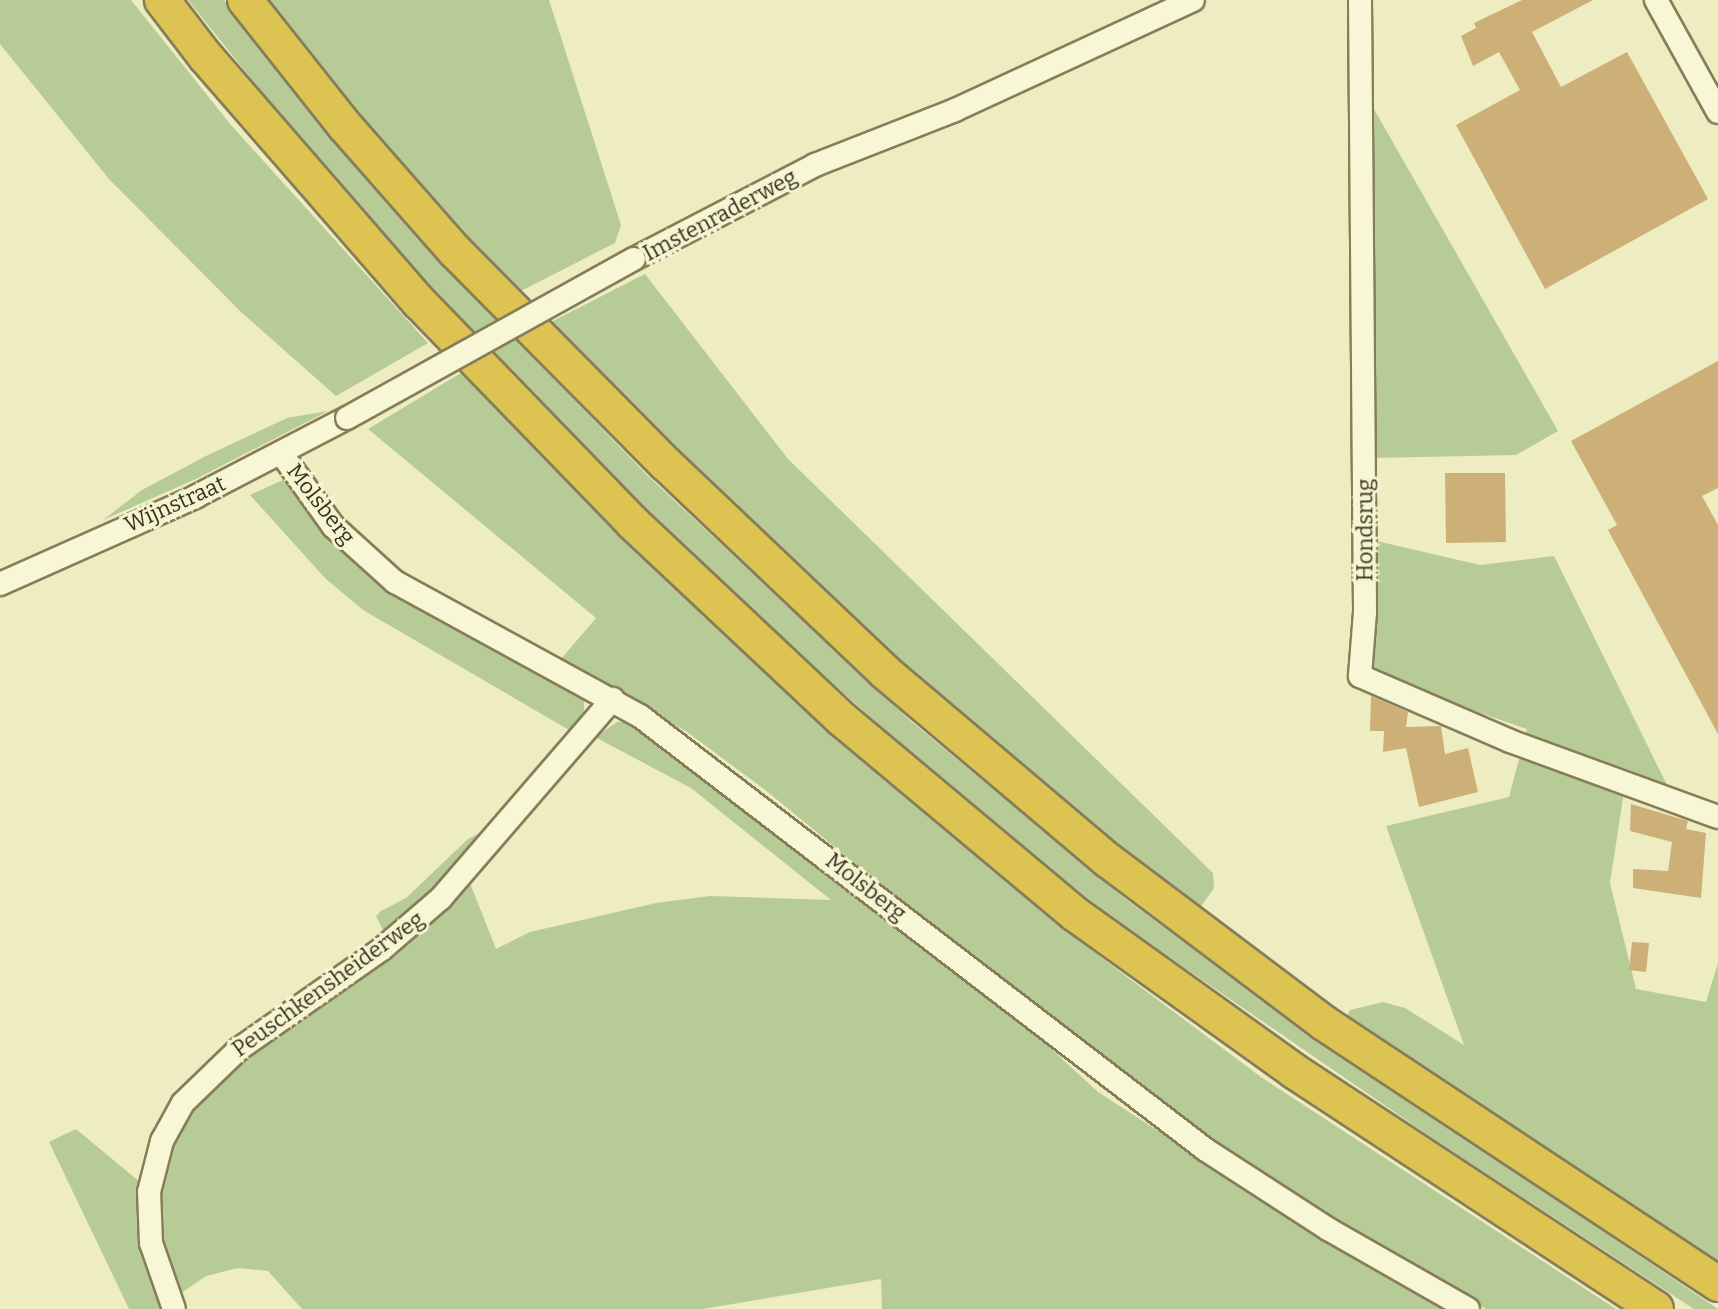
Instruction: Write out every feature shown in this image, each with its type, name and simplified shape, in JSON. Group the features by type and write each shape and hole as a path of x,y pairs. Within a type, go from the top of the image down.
{"highway":[{"path":"162,0 205,56 419,302 632,522 843,720 1075,914 1294,1071 1656,1309"},
{"path":"245,0 345,126 455,251 677,474 885,672 1109,861 1324,1023 1718,1284"}],"street":[{"name":"Imstenraderweg","path":"1107,43 1166,0"},
{"name":"Imstenraderweg","path":"347,418 634,259 815,165 1107,43 1193,0"},
{"name":"Hondsrug","path":"1360,0 1365,598 1360,676 1510,741 1718,817"},
{"path":"1656,0 1718,112"},
{"name":"Wijnstraat","path":"0,584 281,453 347,418"},
{"name":"Molsberg","path":"281,453 333,526 395,582 613,699 713,768 1206,1150 1328,1229 1468,1309"},
{"name":"Peuschkensheiderweg","path":"174,1309 151,1243 149,1192 162,1141 183,1103 230,1056 382,949 441,898 613,699"}],"green space":[{"path":"0,0 131,0 231,125 428,343 336,396 240,311 109,179 0,44"},
{"path":"188,0 224,0 396,208 518,342 647,475 912,722 1127,900 1273,1008 1718,1309 1694,1309 1438,1142 1115,920 977,812 766,624 602,465 352,205"},
{"path":"262,0 549,0 621,225 615,243 519,292 378,139"},
{"path":"1371,104 1558,431 1516,455 1373,458"},
{"path":"645,274 788,459 1213,873 1214,888 1195,915 976,742 545,325"},
{"path":"466,370 974,852 1063,929 1261,1077 1616,1309 1486,1309 1224,1156 1040,1015 764,789 687,732 561,659 596,618 368,429"},
{"path":"328,411 198,478 103,520 142,490 206,456 287,418"},
{"path":"285,479 323,524 584,698 584,718 576,734 363,610 325,578 250,495"},
{"path":"1364,538 1480,565 1554,556 1667,785 1627,772 1610,883 1636,989 1706,1002 1718,963 1718,1270 1344,1024 1350,1010 1383,1002 1405,1008 1464,1045 1386,826 1509,797 1527,729 1364,673"},
{"path":"617,722 641,722 1020,1020 1098,1092 1351,1256 1457,1309 882,1309 881,1279 703,1309 302,1309 268,1271 238,1268 206,1276 177,1296 160,1241 156,1186 168,1147 205,1086 387,957 470,883 496,949 530,932 656,903 710,896 831,900 691,788 595,737"},
{"path":"500,823 387,938 376,916 406,898 468,839"},
{"path":"76,1129 141,1183 138,1211 165,1309 129,1309 49,1142"}],"building":[{"path":"1522,0 1593,0 1532,32 1561,87 1627,52 1708,199 1545,289 1456,125 1520,90 1499,52 1473,66 1461,36 1476,28 1474,23"},
{"path":"1718,361 1718,488 1702,496 1718,525 1718,734 1608,530 1617,525 1571,441"},
{"path":"1445,473 1505,473 1506,542 1446,543"},
{"path":"1371,696 1408,712 1406,727 1441,726 1445,754 1468,748 1478,792 1419,807 1406,748 1383,752 1384,731 1370,731"},
{"path":"1631,804 1688,821 1686,829 1706,833 1701,898 1633,888 1633,869 1668,871 1672,842 1630,831"},
{"path":"1632,942 1649,943 1646,972 1629,970"}]}
